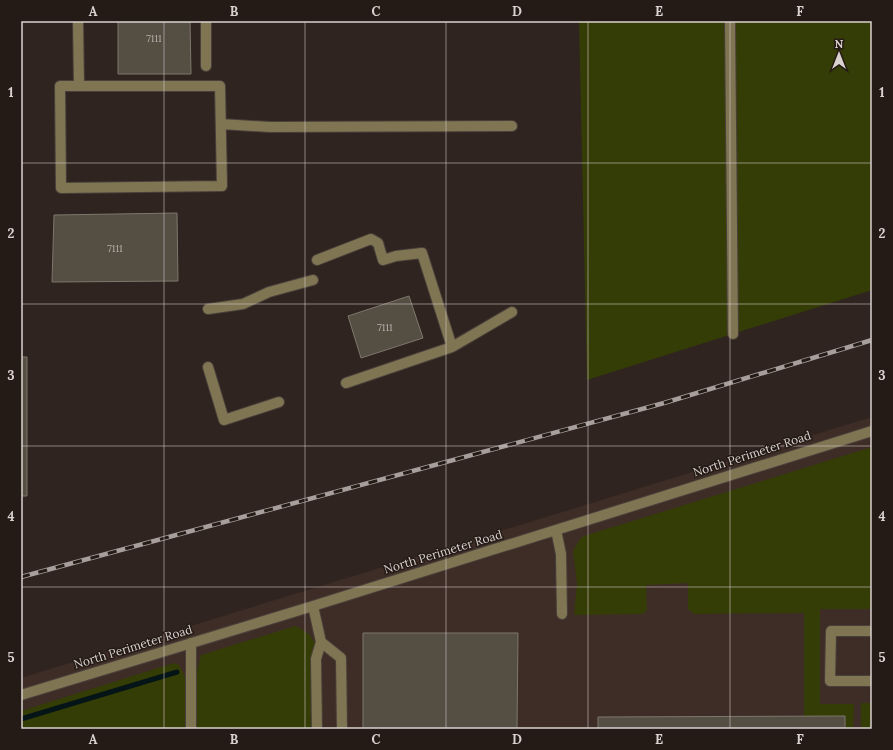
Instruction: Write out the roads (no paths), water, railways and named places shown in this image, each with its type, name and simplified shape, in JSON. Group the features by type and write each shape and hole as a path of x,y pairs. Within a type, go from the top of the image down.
{"street":[{"path":"78,21 79,86"},
{"path":"206,21 206,66"},
{"path":"730,21 733,334"},
{"path":"60,86 79,86 220,86 222,186 60,188 60,86"},
{"path":"221,124 270,127 512,126"},
{"path":"317,260 371,239 378,243 383,260 396,256 422,253 452,348"},
{"path":"208,309 243,304 269,292 313,280"},
{"path":"346,383 452,348 512,312"},
{"path":"208,367 224,420 279,402"},
{"name":"North Perimeter Road","path":"21,695 313,606 872,431"},
{"path":"556,530 561,554 562,614"},
{"path":"313,606 321,642 316,659 317,729"},
{"path":"872,631 830,631 830,681 872,681"},
{"path":"321,642 341,658 342,729"},
{"path":"192,643 192,729"}],"waterway":[{"path":"21,719 177,672"}],"railway":[{"path":"21,577 664,403 872,340"}]}
